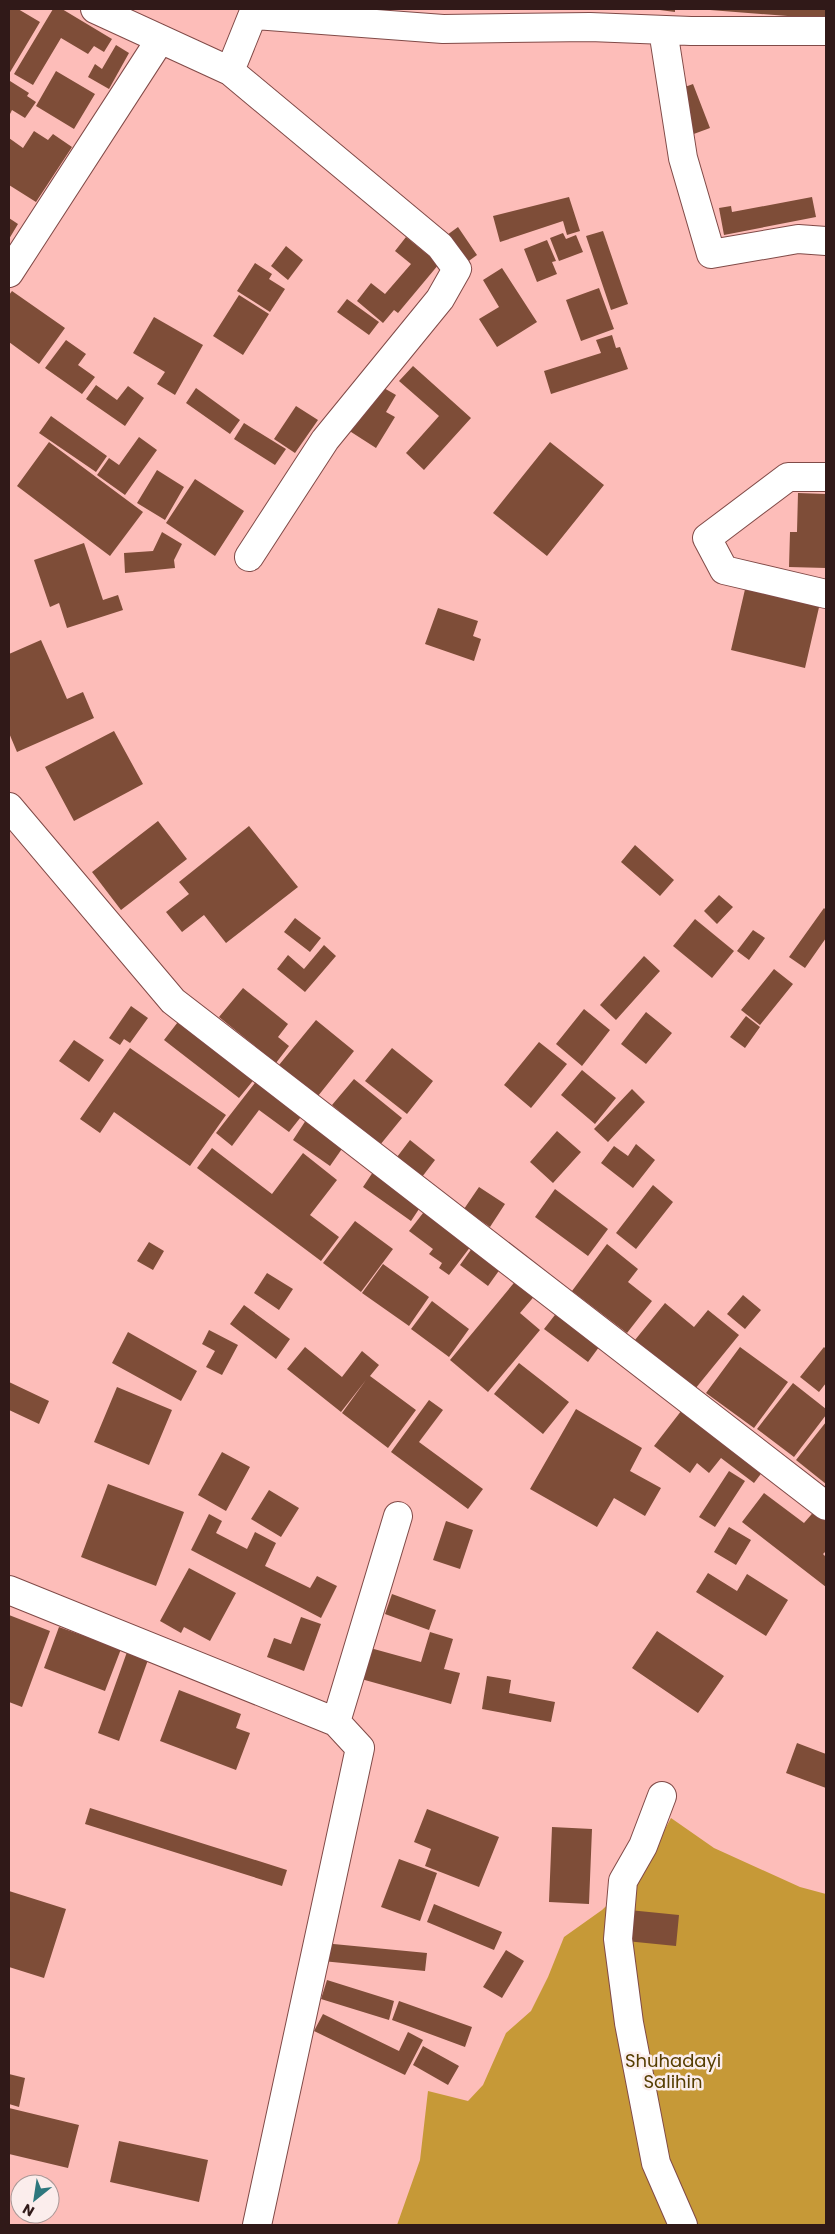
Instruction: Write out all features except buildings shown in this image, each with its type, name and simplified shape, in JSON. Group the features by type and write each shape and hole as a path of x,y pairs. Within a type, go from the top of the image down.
{"street":[{"path":"95,9 230,71 440,246 457,268 440,299 325,440 249,557"},
{"path":"230,71 255,12 443,29 590,27 663,30 693,20 826,31"},
{"path":"663,30 683,158 711,254 798,239 826,242"},
{"path":"9,273 160,40"},
{"path":"826,477 788,477 707,538 724,570 826,594"},
{"path":"9,807 174,1001 826,1506"},
{"path":"336,1722 398,1516"},
{"path":"9,1590 336,1722 360,1748 256,2225"},
{"path":"662,1796 643,1846 623,1881 618,1939 629,2023 656,2162 683,2225"}],"green space":[{"name":"Shuhadayi Salihin","path":"671,1818 714,1848 800,1887 826,1894 826,2225 397,2225 420,2160 428,2091 468,2101 483,2085 506,2033 531,2011 548,1977 564,1937 602,1910 641,1873"}]}
